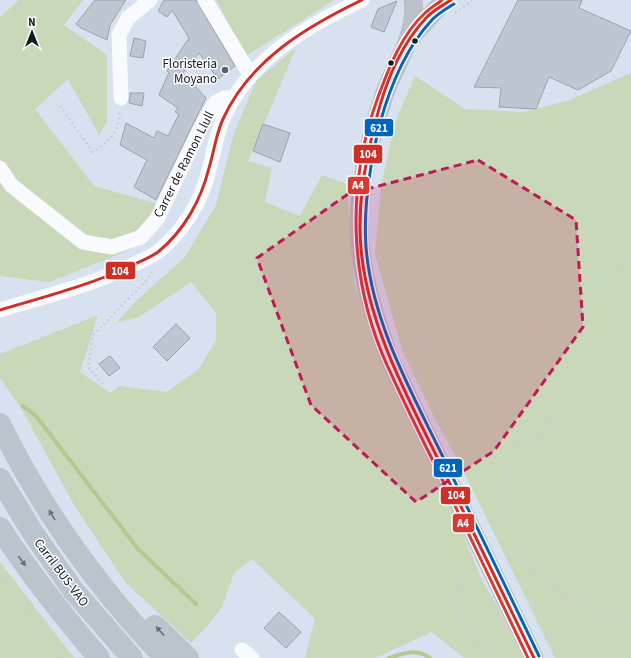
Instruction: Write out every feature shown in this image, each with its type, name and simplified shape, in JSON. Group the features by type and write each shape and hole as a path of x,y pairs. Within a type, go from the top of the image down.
{"highway":[{"path":"0,424 24,468 74,548 132,622 165,658"},
{"name":"Carril BUS-VAO","path":"0,479 33,533 73,590 132,658"},
{"path":"0,528 20,559 58,610 99,658"},
{"path":"74,548 188,658"}],"main road":[{"path":"413,0 414,16 407,41 389,82 374,124 367,156 359,220 364,270 374,318 391,362 534,658"},
{"path":"421,0 435,4 449,5"},
{"path":"407,41 429,16 449,5"}],"street":[{"path":"121,98 119,35 128,18 150,0"},
{"path":"205,0 250,74"},
{"path":"5,309 103,278 126,269 159,251 186,221 199,198 208,176 223,120 234,98 250,74 289,41 353,0"},
{"path":"336,12 362,0"},
{"name":"Carrer de Ramon Llull","path":"0,168 11,185 83,242 112,247 141,237 156,219 215,103 224,98 234,98"}],"path":[{"path":"449,5 472,0"},
{"path":"60,106 93,152 110,141 116,131 118,126 121,98"},
{"path":"103,384 88,367 93,336 145,282 153,271 159,251"},
{"path":"629,257 617,271 578,287 512,351 487,360 478,371 484,384 506,391 507,407 516,444 501,486 501,514 522,563 558,590 588,608 605,616 631,623"},
{"path":"439,432 435,426 507,407"},
{"path":"516,444 540,437 552,415"},
{"path":"486,658 458,605 457,588 462,573 473,565 488,562"},
{"path":"0,572 15,596 51,638 64,658"}],"highlighted area":[{"path":"478,160 576,220 583,327 494,451 416,502 311,405 257,258 348,194"}],"green space":[{"path":"19,0 83,0 64,25 107,55 107,121 99,135 68,79 35,109 94,186 158,204 145,242 110,258 49,282 0,276 0,17"},
{"path":"216,0 334,0 246,56"},
{"path":"296,48 248,161 272,168 265,202 300,216 322,175 347,184 354,283 387,375 459,525 482,580 499,609 523,658 464,658 432,632 375,658 305,658 315,619 252,559 234,573 222,607 210,623 191,643 125,582 74,505 21,408 0,378 0,354 98,315 80,372 110,393 120,386 167,392 199,369 216,340 216,313 191,282 139,317 116,323 137,300 185,257 216,205 234,133 257,80"},
{"path":"631,73 631,658 555,658 461,466 435,419 402,350 375,254 381,186 395,123 415,76 465,109 523,112 567,101"},
{"path":"0,562 74,658 0,658"}],"building":[{"path":"95,0 126,0 110,25 107,40 81,28 76,24"},
{"path":"164,0 196,0 235,66 218,79 199,53 183,73 206,98 156,200 134,187 147,160 120,145 126,123 154,138 157,131 168,136 179,114 175,112 178,108 159,95 169,72 167,71 189,38 172,10 167,17 158,11"},
{"path":"518,0 582,0 579,8 631,31 611,71 578,90 549,77 536,109 499,107 501,88 474,87"},
{"path":"397,1 384,32 371,27 378,9"},
{"path":"134,38 146,41 143,58 130,56"},
{"path":"130,93 144,93 142,106 129,103"},
{"path":"263,124 290,133 280,162 253,151"},
{"path":"176,324 190,338 167,361 153,347"},
{"path":"110,356 120,368 109,376 99,364"},
{"path":"279,612 301,632 286,648 264,628"}],"waterway":[{"path":"23,406 36,416 138,549 196,604"},
{"path":"389,658 410,652 420,653 430,658"}],"transit line":[{"name":"104","path":"0,310 99,279 131,266 158,252 176,235 196,203 206,180 223,119 234,98 248,79 264,63 301,34 341,10 362,0"},
{"name":"A4","path":"442,0 429,9 409,31 397,52 378,97 368,130 361,164 357,198 356,232 359,266 365,300 374,333 387,365 528,658"},
{"name":"104","path":"451,0 430,14 409,39 389,79 380,106 365,168 360,216 361,249 371,304 390,357 401,383 534,658"},
{"name":"621","path":"454,4 436,16 422,32 406,56 394,82 380,123 370,169 366,200 366,247 376,302 394,354 417,405 539,656"}],"place":[{"name":"Floristeria Moyano","path":"225,70"}]}
